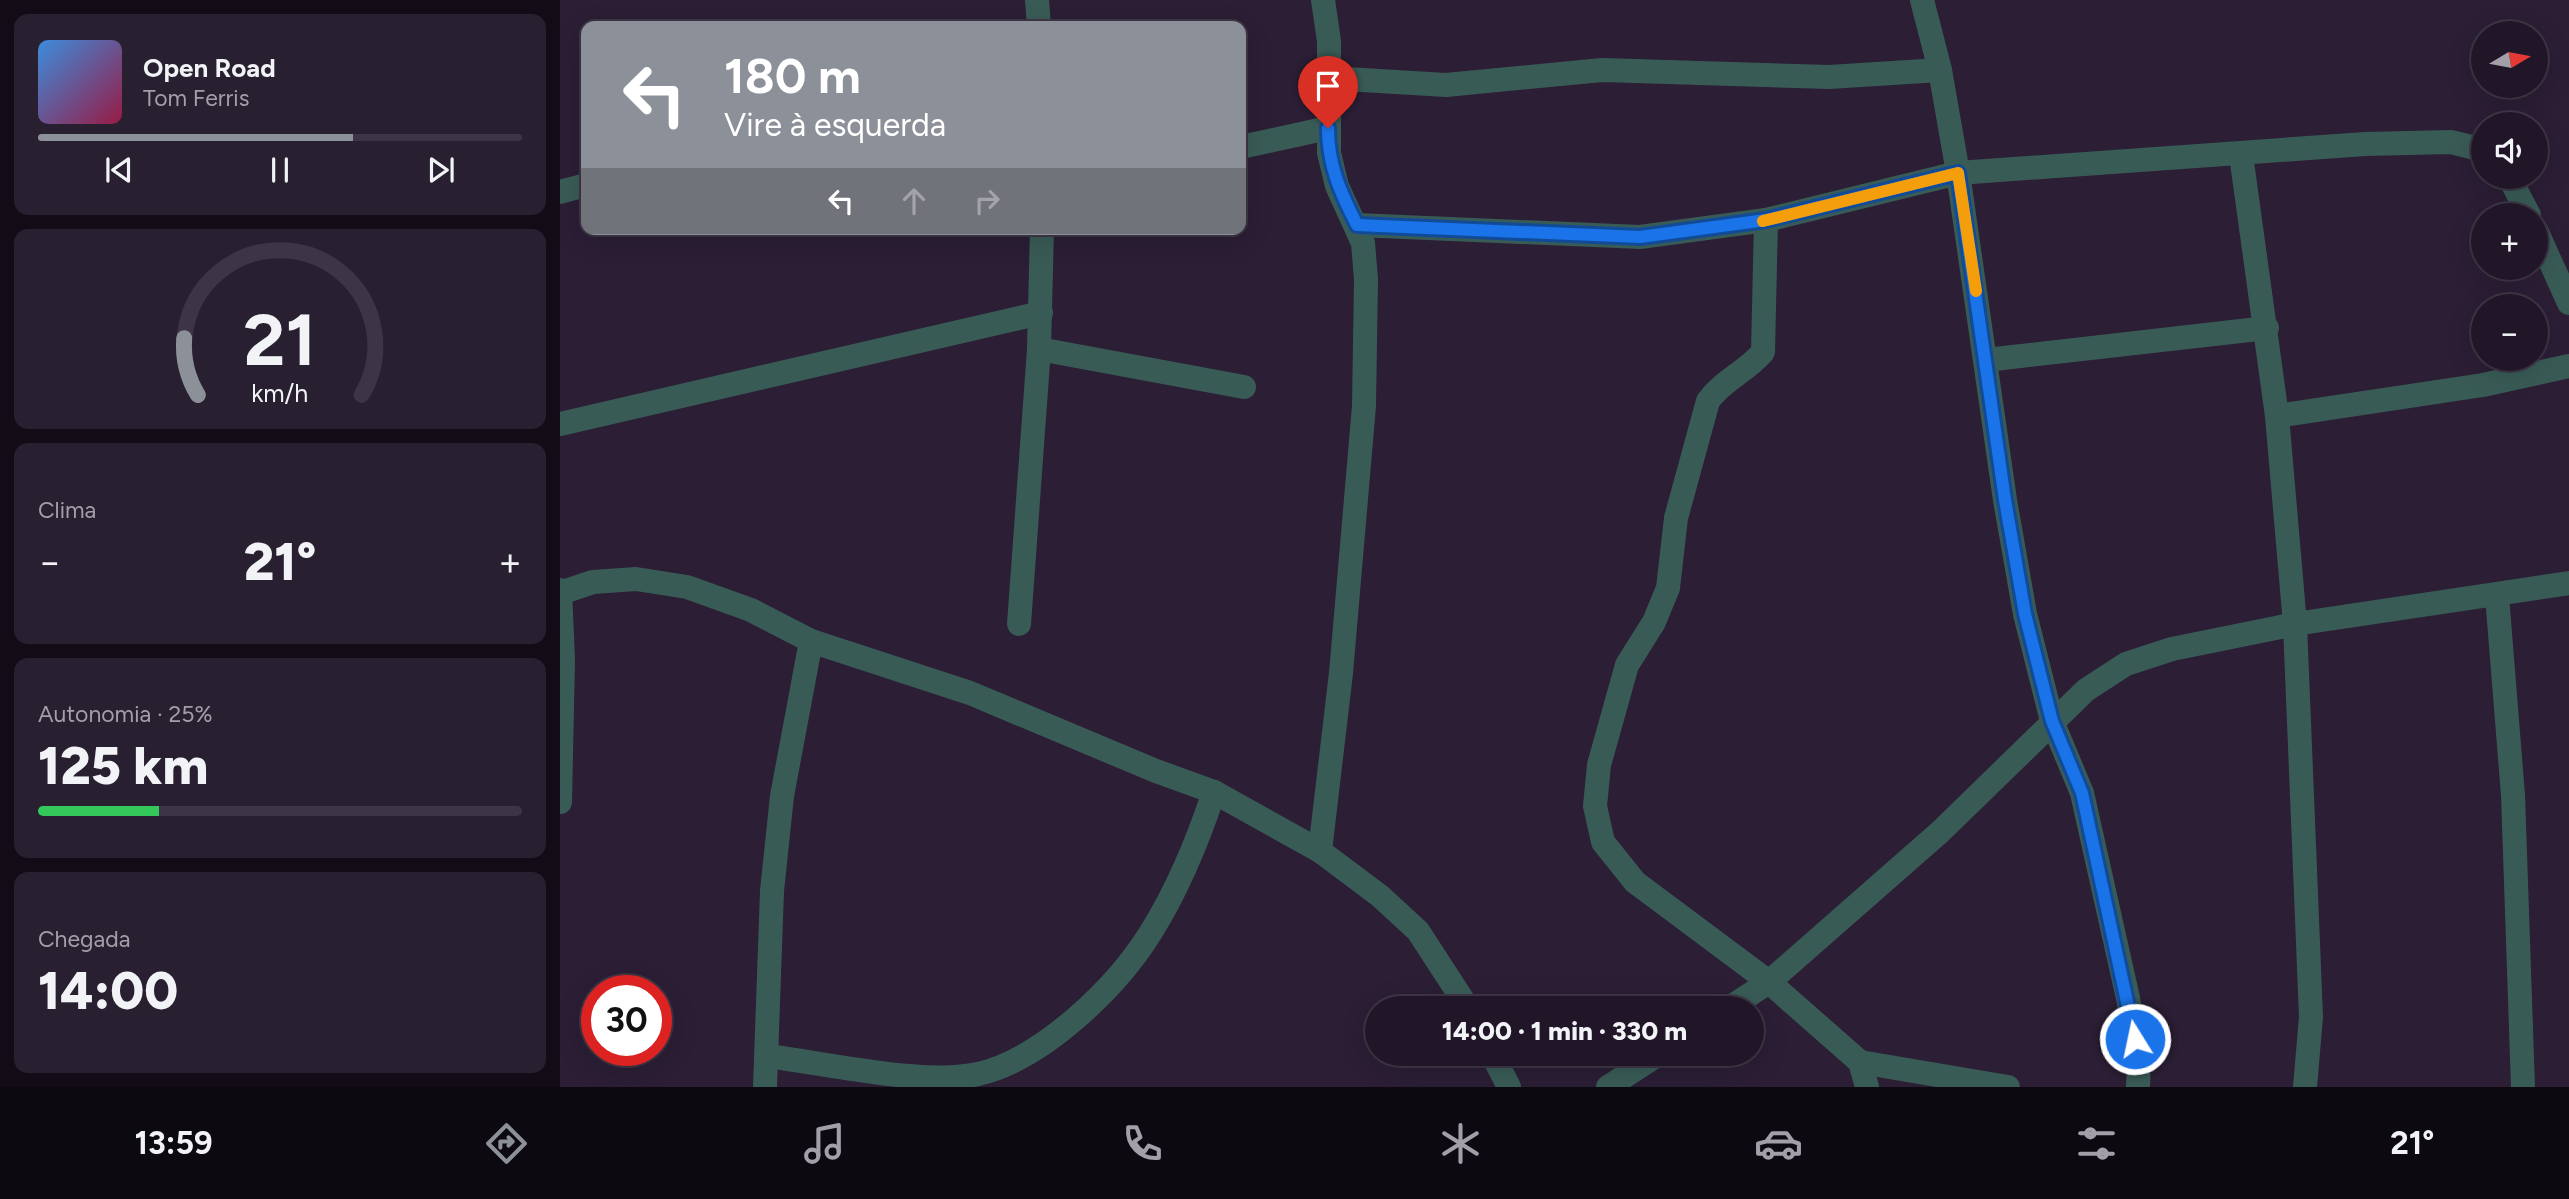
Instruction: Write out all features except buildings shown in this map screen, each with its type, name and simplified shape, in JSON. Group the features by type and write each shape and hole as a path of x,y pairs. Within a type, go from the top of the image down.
{"street":[{"path":"1037,0 1039,21"},
{"path":"1320,851 1341,673 1364,406 1366,279 1363,243 1357,225 1336,186 1328,153 1329,41 1323,0"},
{"path":"1922,0 1940,70 1958,173 2005,500 2025,614 2052,721 2082,793 2128,998 2139,1059 2138,1087"},
{"path":"1329,78 1446,85 1602,70 1829,77 1940,70"},
{"path":"1246,146 1328,128"},
{"path":"1357,225 1640,237 1766,220 1958,173 2241,155 2365,144 2451,142 2471,147"},
{"path":"2241,155 2267,328 2295,624 2311,1017 2305,1087"},
{"path":"560,192 581,187"},
{"path":"1766,220 1763,352 1751,366 1718,386 1708,401 1676,518 1668,588 1654,622 1627,665 1599,765 1595,806 1604,842 1635,882 1769,982 1860,1062 2008,1087"},
{"path":"1019,624 1039,349 1042,235"},
{"path":"2548,257 2569,303"},
{"path":"560,424 1041,313"},
{"path":"1986,360 2267,328"},
{"path":"1039,349 1244,387"},
{"path":"2277,416 2483,385 2569,366"},
{"path":"560,802 560,592 593,582 636,579 687,587 751,610 811,641 970,693 1156,771 1214,792 1320,851 1380,896 1418,931 1460,996"},
{"path":"1747,996 1769,982 1940,832 2085,690 2126,664 2172,649 2295,624 2497,596 2569,583"},
{"path":"2497,596 2513,795 2523,1087"},
{"path":"765,1087 774,877 782,796 811,641"},
{"path":"767,1056 936,1078 978,1074 1035,1048 1069,1023 1109,985 1150,933 1202,828 1214,792"},
{"path":"1860,1062 1867,1087"},
{"path":"1498,1066 1509,1087"},
{"path":"1608,1087 1640,1066"}],"slow traffic":[{"path":"1763,221 1958,173 1976,291"}],"route":[{"path":"1328,128 1328,153 1336,186 1357,225 1640,237 1766,220 1958,173 2005,500 2025,614 2052,721 2082,793 2135,1039"}]}
